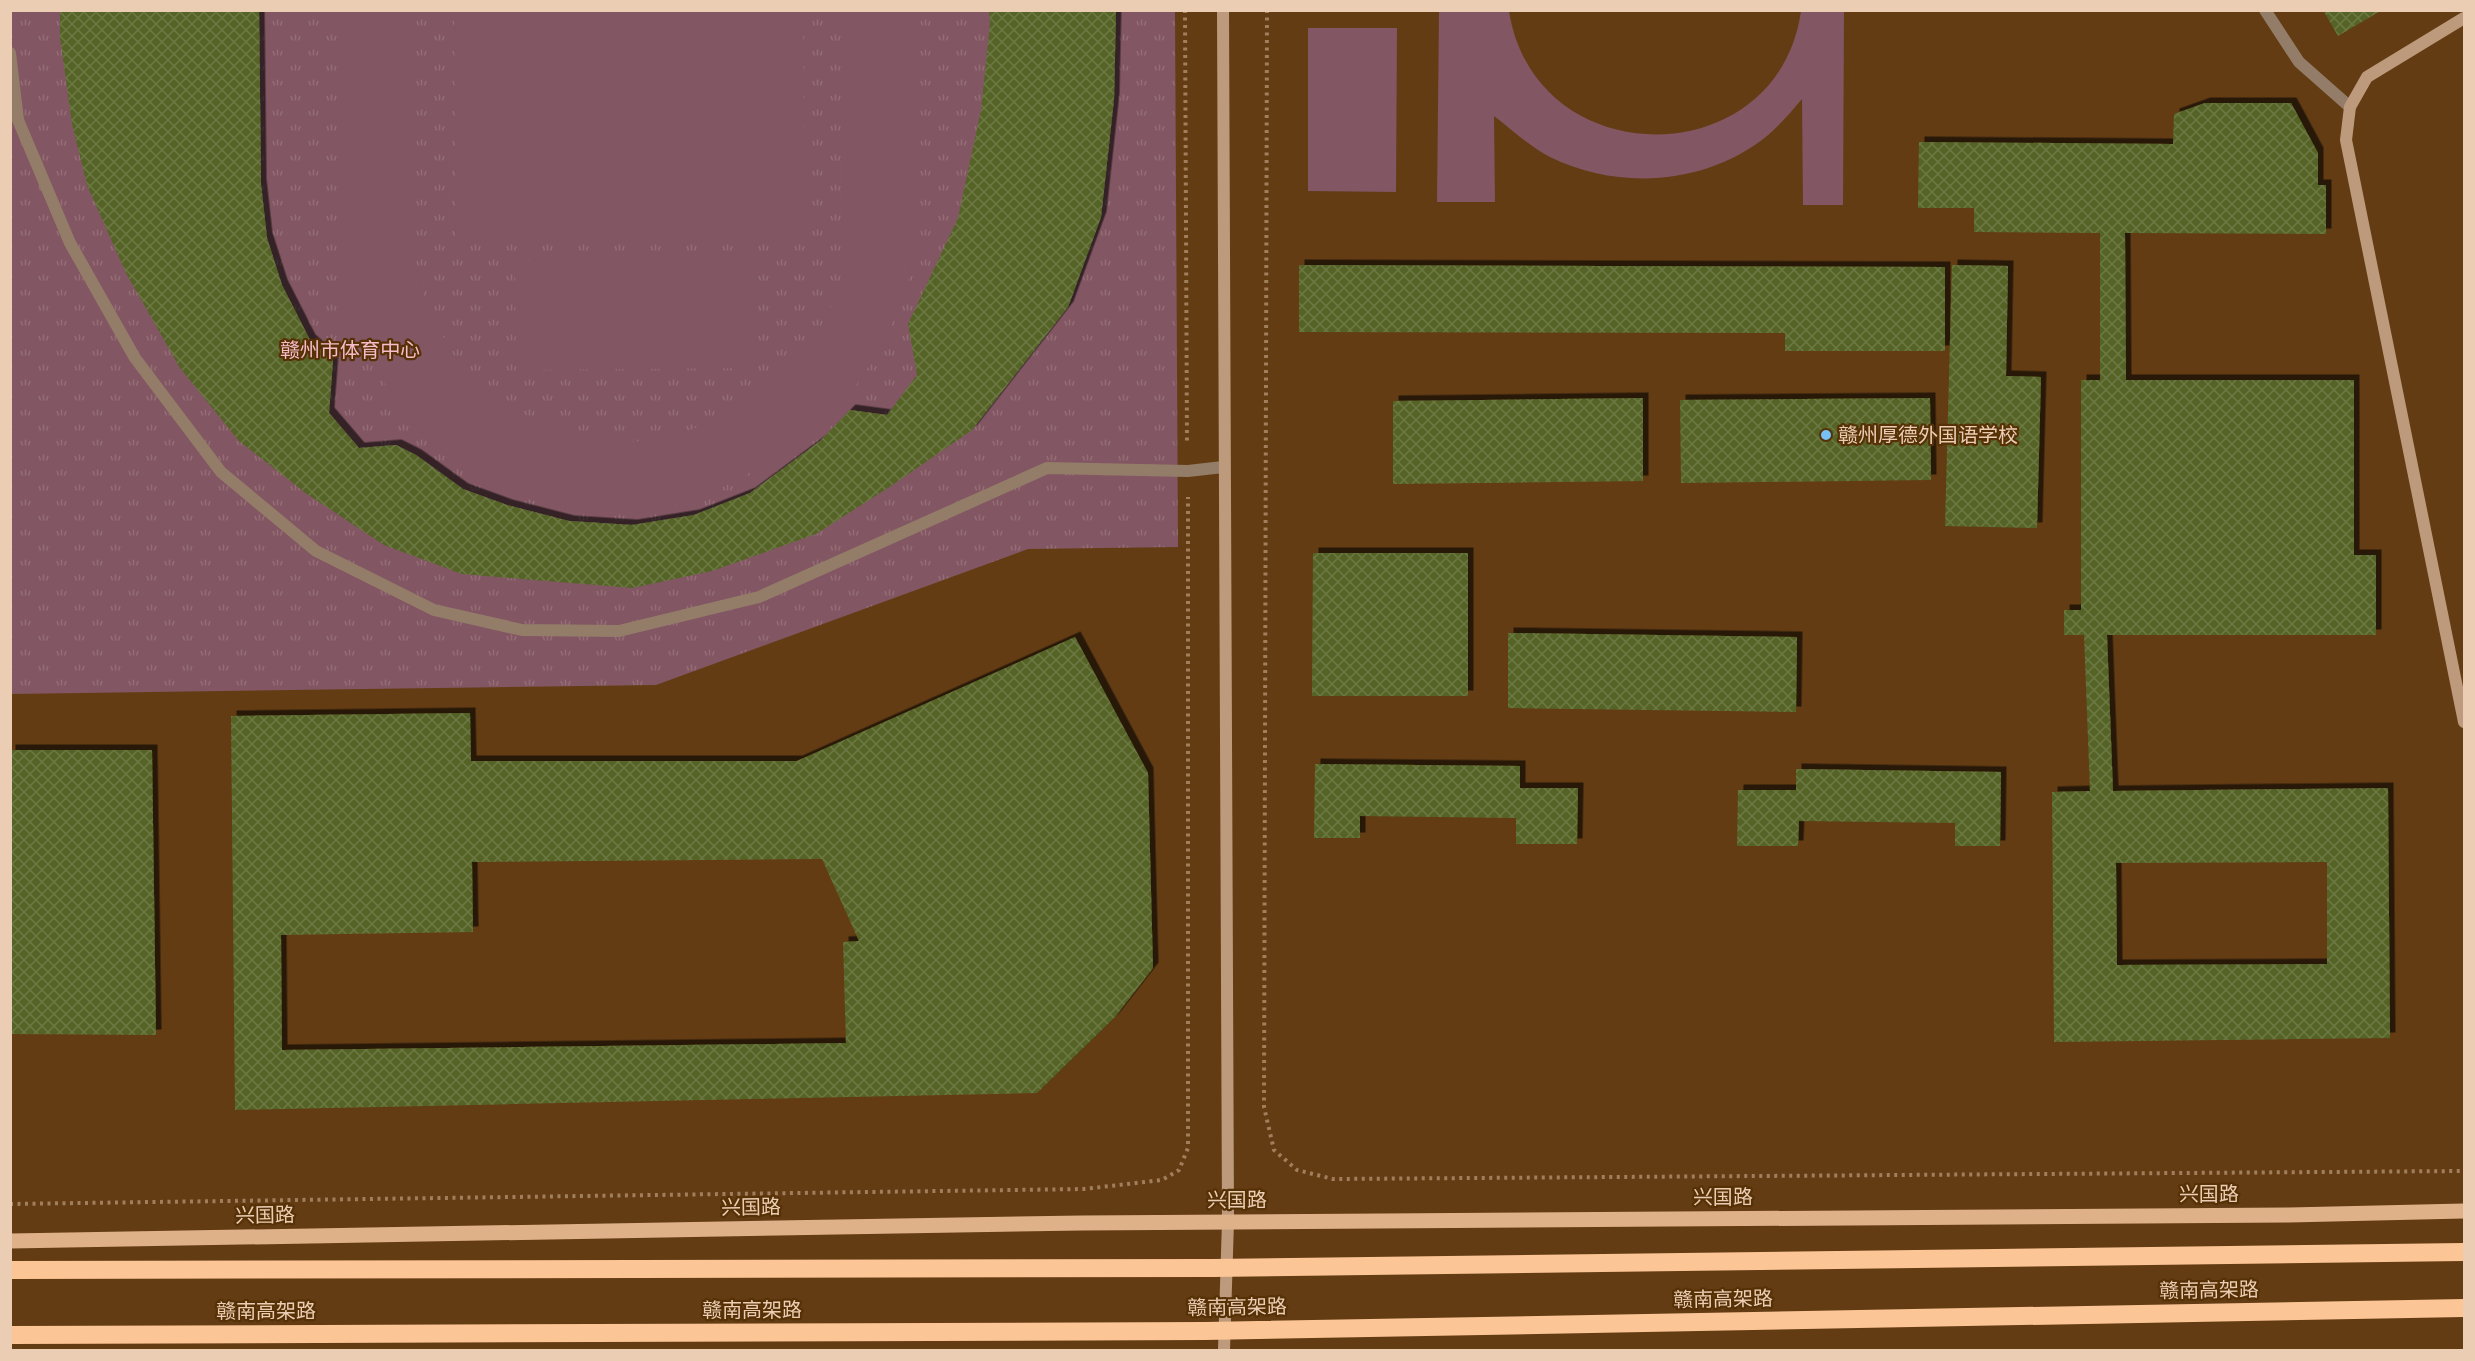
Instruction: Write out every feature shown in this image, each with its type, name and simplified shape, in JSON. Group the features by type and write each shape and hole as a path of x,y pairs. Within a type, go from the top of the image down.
{"highway":[{"name":"赣南高架路","path":"10,1270 1200,1268 2464,1252"},
{"name":"赣南高架路","path":"10,1335 1205,1331 2464,1308"}],"main road":[{"name":"兴国路","path":"10,1240 1228,1221 2277,1215 2464,1211"}],"street":[{"path":"1223,10 1223,467 1228,1221 1224,1350"},
{"path":"2265,10 2299,62 2350,107"},
{"path":"2464,18 2367,77 2350,107 2346,140 2464,722"},
{"path":"10,54 18,120 70,243 135,358 221,472 316,551 434,610 522,630 619,631 759,597 1047,468 1188,471 1223,467"}],"path":[{"path":"10,1204 1084,1189 1162,1180 1179,1170 1188,1148 1185,10"},
{"path":"1267,10 1263,946 1264,1107 1274,1150 1297,1170 1333,1179 2464,1171"}],"green space":[{"name":"赣州市体育中心","path":"10,11 1175,11 1178,547 1028,549 656,685 11,694"},
{"path":"340,11 409,11 413,252 424,296 445,340 461,365 500,399 534,419 571,432 634,442 662,438 700,427 735,409 767,386 819,329 837,293 847,231 845,11 914,11 916,225 912,265 899,309 880,350 846,400 818,427 757,469 700,499 670,507 610,512 574,508 501,489 468,474 413,424 386,385 358,331 340,330"},
{"path":"454,11 803,11 805,236 456,239"},
{"path":"1439,11 1509,11 1528,65 1562,104 1607,127 1656,134 1705,127 1749,103 1783,65 1801,11 1844,11 1843,205 1803,205 1802,99 1772,132 1743,152 1717,165 1662,178 1604,175 1577,168 1542,153 1494,116 1495,202 1437,202"},
{"path":"1308,28 1397,28 1396,192 1308,191"},
{"path":"753,258 753,368 516,370 515,260"}],"building":[{"path":"60,10 259,10 261,184 267,238 282,285 310,340 333,360 329,413 359,448 396,445 416,455 463,489 507,505 569,521 632,525 694,515 750,493 820,441 850,410 887,415 917,375 908,324 958,218 981,110 990,24 989,10 1116,10 1114,99 1101,217 1068,307 972,430 816,534 712,571 632,588 462,574 384,545 307,494 239,441 180,368 126,273 87,185 72,124 60,37"},
{"path":"2323,10 2382,10 2338,36"},
{"path":"2205,103 2291,103 2318,153 2318,185 2326,185 2326,234 2125,233 2126,380 2354,380 2354,555 2376,555 2376,635 2107,635 2113,791 2388,788 2390,1038 2054,1042 2052,792 2090,791 2084,635 2064,635 2064,610 2081,610 2081,380 2100,380 2100,233 1974,232 1974,208 1918,208 1919,142 2173,144 2174,114","holes":["2327,862 2327,964 2117,965 2116,863"]},
{"path":"1299,265 1945,267 1945,351 1785,351 1785,333 1299,332"},
{"path":"1952,265 2008,266 2006,376 2041,377 2037,528 1945,526"},
{"path":"1643,398 1643,481 1393,484 1393,401"},
{"path":"1930,398 1931,480 1681,483 1680,400"},
{"path":"1313,553 1468,553 1468,696 1312,696"},
{"path":"1508,633 1797,637 1796,712 1508,708"},
{"path":"1075,637 1148,773 1153,968 1115,1017 1037,1093 235,1110 231,716 470,713 471,761 797,761","holes":["822,859 859,941 843,942 846,1043 282,1050 281,935 473,932 472,862"]},
{"path":"10,750 152,750 156,1035 10,1034"},
{"path":"1315,764 1520,766 1520,788 1578,788 1577,844 1516,844 1516,818 1360,816 1360,838 1314,838"},
{"path":"1796,769 2001,772 2000,846 1955,846 1955,823 1799,821 1798,846 1737,846 1738,790 1796,790"}],"place":[{"name":"赣州厚德外国语学校","path":"1826,435"}]}
